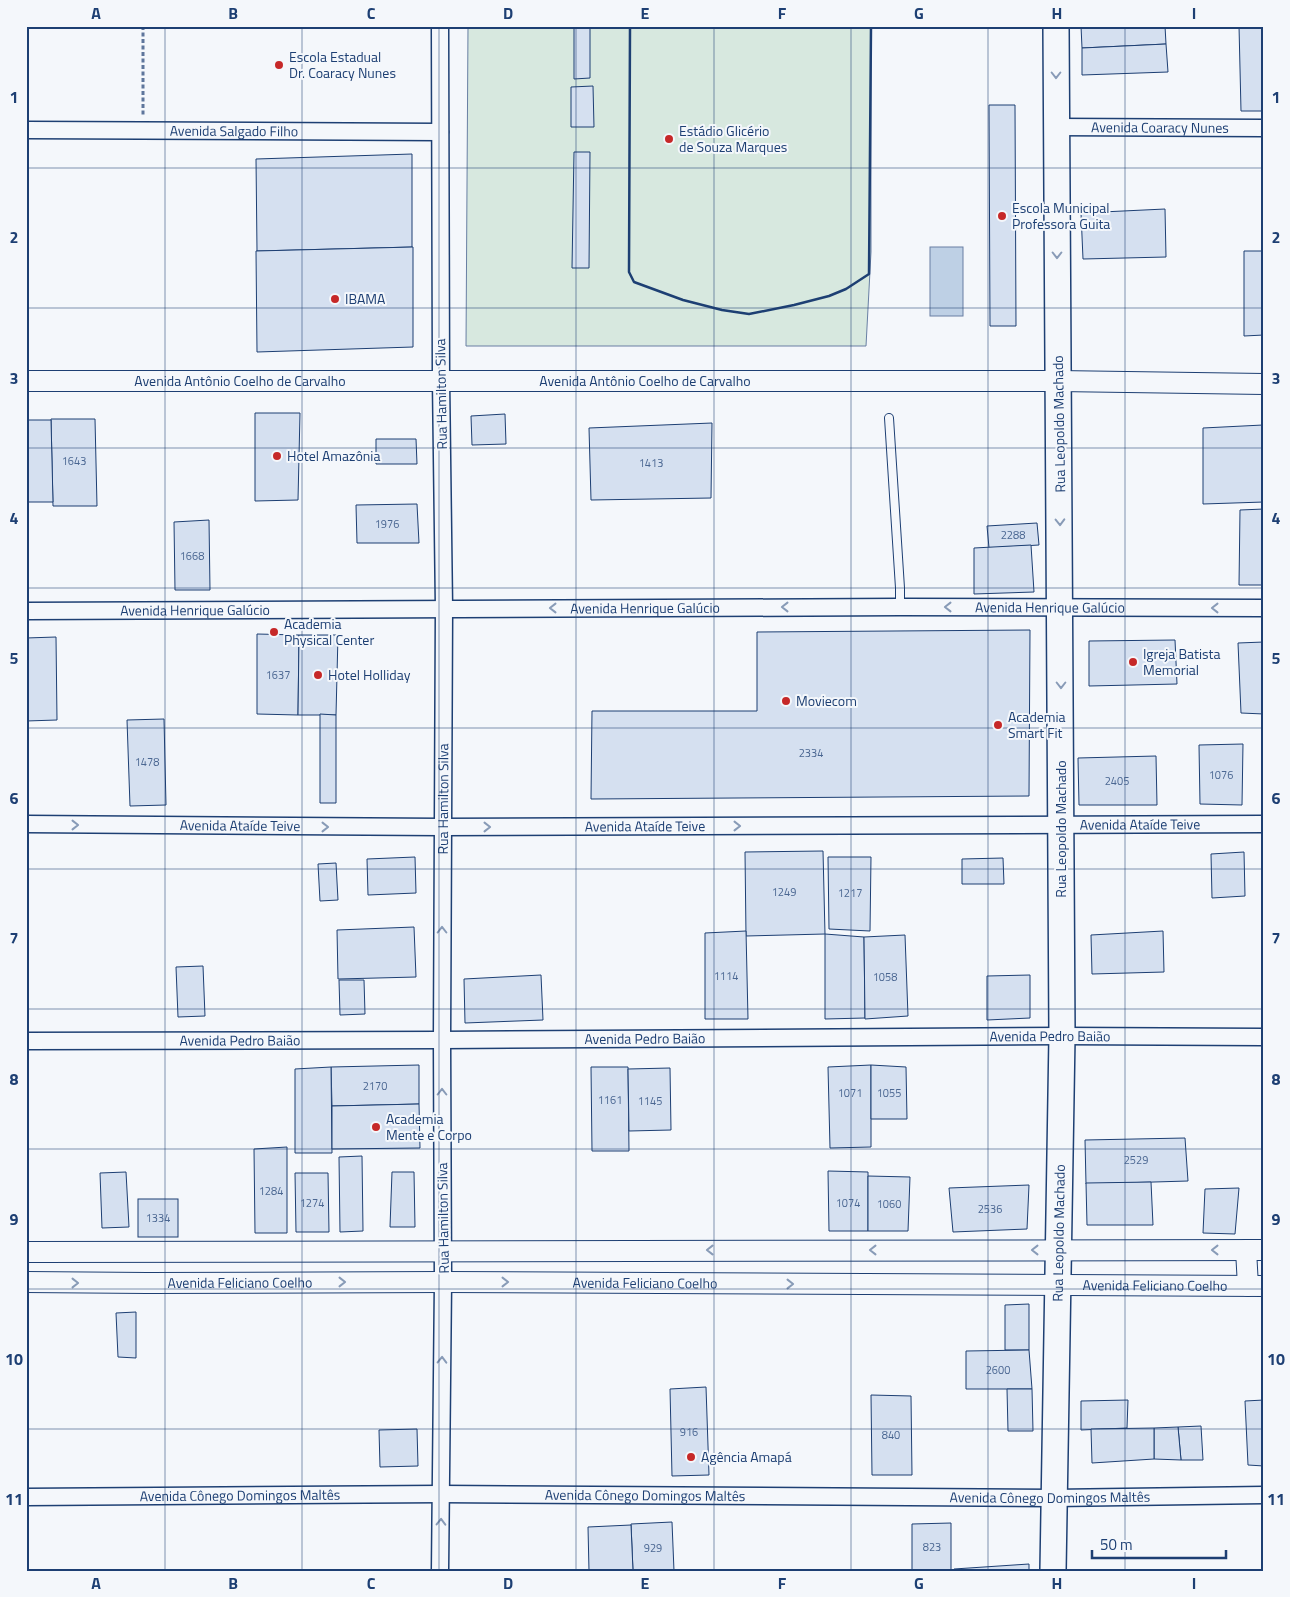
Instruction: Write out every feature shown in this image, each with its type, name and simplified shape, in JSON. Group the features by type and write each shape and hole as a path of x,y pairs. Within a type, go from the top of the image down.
{"main road":[{"name":"Rua Leopoldo Machado","path":"1053,1571 1062,1036 1056,26"}],"street":[{"name":"Rua Hamilton Silva","path":"440,26 444,608 442,827 443,1282 440,1571"},
{"name":"Avenida Coaracy Nunes","path":"1056,127 1264,128"},
{"name":"Avenida Salgado Filho","path":"26,130 440,132"},
{"name":"Avenida Antônio Coelho de Carvalho","path":"26,381 1058,381 1264,384"},
{"name":"Avenida Henrique Galúcio","path":"26,611 444,608 1264,608"},
{"name":"Avenida Ataíde Teive","path":"26,824 442,827 1264,824"},
{"name":"Avenida Pedro Baião","path":"26,1041 1062,1036 1264,1037"},
{"path":"753,1250 753,1283"},
{"path":"26,1252 1255,1250 1256,1286"},
{"path":"147,1252 147,1283"},
{"name":"Avenida Feliciano Coelho","path":"26,1282 1256,1286"},
{"name":"Avenida Cônego Domingos Maltês","path":"26,1497 441,1494 1054,1498 1264,1495"}],"lane":[{"path":"889,418 900,607"}],"path":[{"path":"143,26 143,131"}],"shaded area":[{"name":"Estádio Glicério de Souza Marques","path":"468,26 871,26 871,252 866,346 466,346"}],"water":[{"path":"930,247 963,247 963,316 930,316"}],"building":[{"path":"574,26 590,26 590,78 574,79"},
{"path":"1081,26 1165,26 1166,44 1082,48"},
{"path":"1239,26 1264,26 1264,111 1241,111"},
{"path":"1166,44 1168,72 1082,75 1082,48"},
{"path":"593,86 594,127 571,127 571,87"},
{"name":"Escola Municipal Professora Guita","path":"989,105 1015,105 1016,326 990,326"},
{"path":"574,152 590,152 589,268 572,268"},
{"path":"412,154 412,247 257,251 256,159"},
{"path":"1165,209 1166,257 1083,259 1081,213"},
{"name":"IBAMA","path":"413,247 413,347 257,352 256,251"},
{"path":"1244,251 1264,251 1264,335 1244,336"},
{"name":"Hotel Amazônia","path":"255,413 300,413 298,500 255,501"},
{"path":"505,414 506,444 472,445 471,416"},
{"path":"51,419 95,419 97,506 53,506"},
{"path":"26,420 51,420 53,502 26,502"},
{"path":"712,423 711,498 591,500 589,428"},
{"path":"1263,425 1264,502 1203,504 1203,428"},
{"path":"376,439 416,439 417,464 376,464"},
{"path":"417,504 419,543 357,543 356,505"},
{"path":"1264,509 1264,585 1239,585 1240,510"},
{"path":"209,520 210,590 175,590 174,522"},
{"path":"1037,523 1039,545 989,548 987,526"},
{"path":"1031,545 1034,592 974,594 974,548"},
{"path":"1030,630 1029,796 591,799 592,711 757,711 757,632"},
{"path":"257,634 299,635 298,715 257,714"},
{"name":"Hotel Holliday","path":"299,635 338,635 336,715 298,715"},
{"path":"56,637 57,720 26,721 26,638"},
{"name":"Igreja Batista Memorial","path":"1175,640 1177,684 1089,686 1089,641"},
{"path":"1264,642 1264,714 1241,713 1238,643"},
{"path":"320,714 336,715 336,803 320,803"},
{"path":"164,719 166,805 130,806 127,720"},
{"path":"1243,744 1242,805 1200,804 1199,745"},
{"path":"1156,756 1157,805 1079,805 1078,758"},
{"path":"823,851 825,934 746,936 745,852"},
{"path":"1244,852 1245,896 1212,898 1211,854"},
{"path":"415,857 416,893 368,895 367,859"},
{"path":"828,857 871,857 870,931 829,929"},
{"path":"1003,858 1004,884 962,884 962,859"},
{"path":"336,863 338,900 320,901 318,864"},
{"path":"414,927 416,977 338,979 337,930"},
{"path":"746,931 748,1019 705,1019 705,933"},
{"path":"1163,931 1164,972 1092,974 1091,935"},
{"path":"825,934 864,937 865,1018 825,1019"},
{"path":"905,935 908,1016 865,1019 864,937"},
{"path":"203,966 205,1016 178,1017 176,967"},
{"path":"541,975 543,1020 465,1023 464,979"},
{"path":"1030,975 1030,1018 987,1020 987,976"},
{"path":"339,980 364,980 365,1014 340,1015"},
{"path":"419,1065 419,1104 332,1106 331,1067"},
{"path":"871,1065 871,1147 830,1148 828,1067"},
{"path":"871,1065 906,1067 907,1119 871,1119"},
{"path":"331,1067 332,1153 295,1153 295,1069"},
{"path":"591,1067 628,1067 629,1151 592,1151"},
{"path":"670,1068 671,1130 629,1131 628,1069"},
{"name":"Academia Mente e Corpo","path":"419,1104 420,1148 332,1149 332,1106"},
{"path":"1185,1138 1188,1181 1086,1184 1085,1140"},
{"path":"287,1147 287,1233 255,1233 254,1149"},
{"path":"362,1156 363,1231 340,1232 339,1157"},
{"path":"828,1171 868,1172 868,1231 829,1231"},
{"path":"126,1172 129,1227 102,1228 100,1173"},
{"path":"392,1172 414,1172 415,1227 390,1227"},
{"path":"295,1173 328,1173 329,1232 296,1232"},
{"path":"868,1176 910,1177 908,1231 868,1231"},
{"path":"1151,1182 1153,1225 1087,1225 1086,1183"},
{"path":"1029,1185 1027,1229 953,1232 949,1188"},
{"path":"1239,1188 1235,1234 1203,1233 1205,1189"},
{"path":"138,1199 178,1199 178,1237 138,1237"},
{"path":"1029,1304 1029,1350 1005,1350 1005,1305"},
{"path":"136,1312 136,1358 118,1357 116,1313"},
{"path":"1029,1350 1032,1389 966,1389 966,1351"},
{"path":"706,1387 709,1475 672,1476 670,1389"},
{"path":"1007,1389 1032,1389 1033,1431 1008,1431"},
{"path":"871,1395 911,1396 912,1475 872,1475"},
{"path":"1128,1400 1127,1428 1081,1430 1081,1401"},
{"path":"1264,1400 1264,1466 1248,1465 1245,1401"},
{"path":"1201,1426 1203,1460 1181,1460 1178,1427"},
{"path":"1178,1427 1181,1460 1154,1459 1154,1428"},
{"path":"1154,1428 1154,1459 1092,1463 1091,1429"},
{"path":"417,1429 418,1466 380,1467 379,1430"},
{"path":"672,1522 674,1571 633,1571 631,1524"},
{"path":"951,1523 951,1571 912,1571 912,1524"},
{"path":"631,1525 633,1571 589,1571 588,1527"},
{"path":"1029,1564 1029,1571 954,1571 954,1569"}],"wall":[{"path":"630,26 629,272 634,282 683,300 722,310 749,314 829,296 846,289 869,274 871,26"}],"place":[{"name":"Escola Estadual Dr. Coaracy Nunes","path":"279,65"},
{"name":"Estádio Glicério de Souza Marques","path":"669,139"},
{"name":"Escola Municipal Professora Guita","path":"1002,216"},
{"name":"IBAMA","path":"335,299"},
{"name":"Hotel Amazônia","path":"277,456"},
{"name":"Academia Physical Center","path":"274,632"},
{"name":"Igreja Batista Memorial","path":"1133,662"},
{"name":"Hotel Holliday","path":"318,675"},
{"name":"Moviecom","path":"786,701"},
{"name":"Academia Smart Fit","path":"998,725"},
{"name":"Academia Mente e Corpo","path":"376,1127"},
{"name":"Agência Amapá","path":"691,1457"}]}
